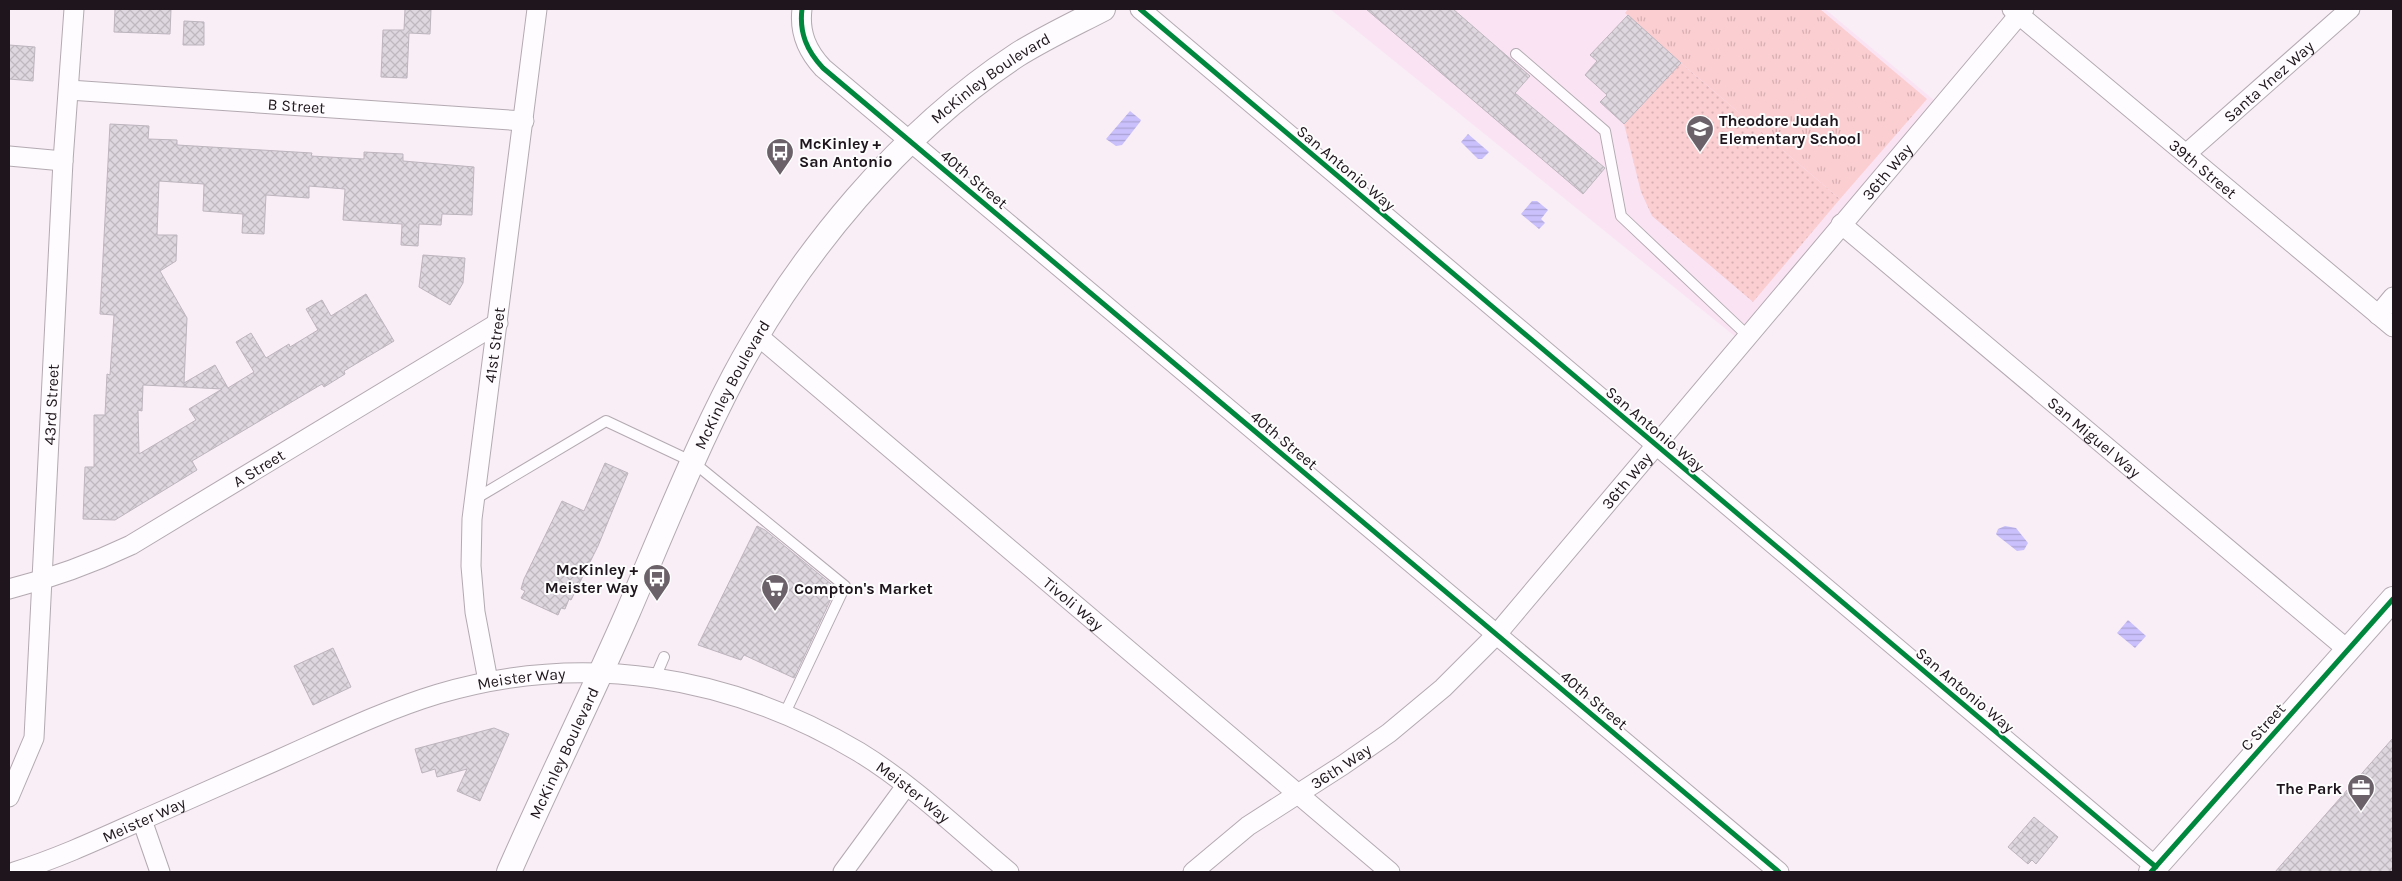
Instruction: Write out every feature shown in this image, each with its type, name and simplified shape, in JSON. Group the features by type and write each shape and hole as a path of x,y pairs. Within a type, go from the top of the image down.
{"street":[{"name":"43rd Street","path":"9,797 34,738 44,580 63,160 74,9"},
{"name":"41st Street","path":"488,681 475,612 471,566 475,498 537,9"},
{"name":"40th Street","path":"802,9 802,32 806,45 814,58 911,142 1779,872"},
{"name":"McKinley Boulevard","path":"509,872 601,673 693,462 733,377 757,336 826,234 866,187 911,142 968,92 1018,55 1102,9"},
{"name":"San Antonio Way","path":"1140,9 2157,870"},
{"name":"Santa Ynez Way","path":"2186,154 2350,9"},
{"name":"36th Way","path":"1194,872 1248,826 1389,733 1443,688 1496,635 2018,11"},
{"name":"39th Street","path":"2018,11 2393,327"},
{"name":"B Street","path":"69,90 524,121"},
{"path":"9,156 63,160"},
{"name":"San Miguel Way","path":"1841,224 2348,650"},
{"path":"2378,315 2393,297"},
{"name":"A Street","path":"9,589 44,580 93,563 131,545 498,323"},
{"name":"Tivoli Way","path":"757,336 1390,872"},
{"name":"C Street","path":"2157,870 2393,599"},
{"name":"Meister Way","path":"14,872 77,850 375,717 437,694 488,681 541,674 601,673 655,678 717,690 785,713 816,728 862,754 906,786 1009,872"},
{"path":"842,872 906,786"},
{"path":"142,820 160,872"}],"lane":[{"path":"1516,54 1605,131 1621,216 1748,336"},
{"path":"475,498 606,421 693,462 845,586 785,713"},
{"path":"655,678 664,657"}],"shaded area":[{"name":"Theodore Judah Elementary School","path":"1330,9 1825,9 1935,101 1737,338"},
{"path":"1130,111 1141,120 1122,145 1116,146 1106,139"},
{"path":"1468,134 1489,152 1482,159 1478,159 1461,142"},
{"path":"1532,201 1537,201 1548,210 1541,219 1545,223 1539,229 1521,214"},
{"path":"2005,526 2016,528 2028,543 2024,550 2017,551 1996,534 1998,529"},
{"path":"2128,620 2146,636 2135,648 2117,633"}],"green space":[{"path":"1628,9 1820,9 1927,99 1840,199 1625,13"},
{"path":"1681,63 1840,199 1753,302 1652,216 1641,192 1624,124"}],"building":[{"path":"115,9 171,9 170,34 114,32"},
{"path":"405,9 431,9 430,34 409,33 407,78 381,77 383,30 404,30"},
{"path":"1366,9 1453,9 1530,76 1515,93 1605,168 1583,194"},
{"path":"1628,15 1681,63 1624,124 1600,102 1607,95 1585,75 1597,61 1590,55"},
{"path":"184,21 204,22 204,45 183,45"},
{"path":"9,45 35,47 33,81 9,79"},
{"path":"110,124 149,126 148,139 177,140 177,145 312,153 311,156 364,159 364,152 403,154 403,161 474,167 472,215 442,214 441,225 419,224 418,246 401,245 402,224 343,220 345,189 309,186 309,198 266,195 264,234 242,233 243,214 203,211 204,184 159,181 157,235 177,235 176,261 160,271 187,318 184,383 215,365 228,388 254,372 236,342 251,333 266,358 289,344 290,347 318,330 306,309 322,300 331,316 366,294 394,341 344,371 345,374 324,387 322,384 192,461 197,470 115,520 83,519 85,467 94,467 94,415 105,415 107,374 110,375 114,315 100,314","holes":["143,385 222,389 189,409 196,420 139,454 138,410 142,411"]},
{"path":"423,255 465,258 463,283 450,305 419,287"},
{"path":"605,463 628,473 598,546 571,600 569,599 565,609 561,608 558,615 521,598 525,591 521,589 524,579 562,501 584,511"},
{"path":"757,526 765,530 836,588 794,678 744,655 741,660 698,645"},
{"path":"333,648 351,687 313,705 294,666"},
{"path":"494,728 509,734 480,801 457,791 467,769 437,777 435,769 422,773 415,749"},
{"name":"The Park","path":"2393,738 2393,872 2275,872"},
{"path":"2034,817 2058,837 2036,864 2032,860 2028,864 2008,847"}],"cycle path":[{"path":"802,9 801,18 805,41 823,68 1779,872"},
{"path":"1140,9 2156,867"},
{"path":"2151,872 2393,599"}],"place":[{"name":"Theodore Judah Elementary School","path":"1700,153"},
{"name":"McKinley + San Antonio","path":"780,176"},
{"name":"McKinley + Meister Way","path":"657,602"},
{"name":"Compton's Market","path":"775,612"},
{"name":"The Park","path":"2361,812"}]}
